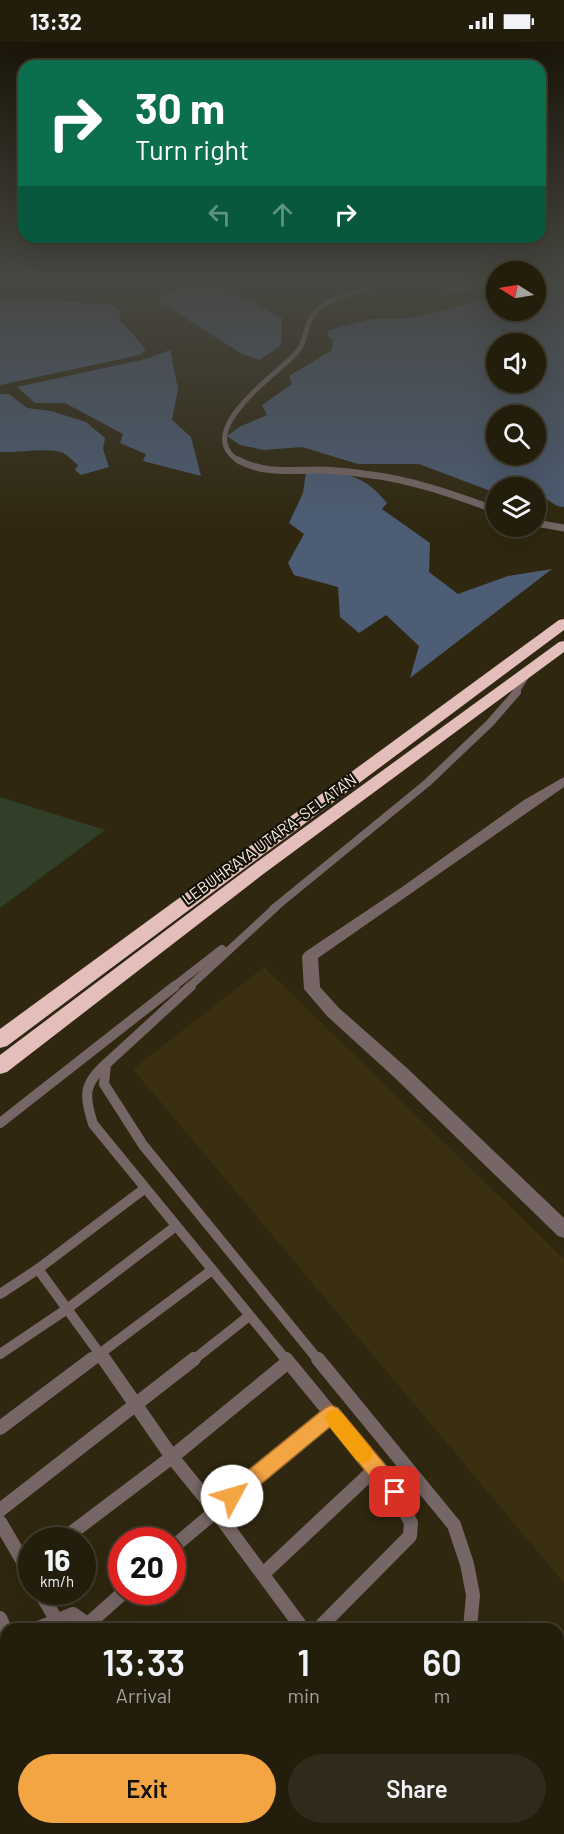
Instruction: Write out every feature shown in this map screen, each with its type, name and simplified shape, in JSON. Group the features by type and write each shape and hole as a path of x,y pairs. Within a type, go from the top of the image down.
{"highway":[{"name":"LEBUHRAYA UTARA–SELATAN","path":"0,1040 564,623"},
{"name":"LEBUHRAYA UTARA–SELATAN","path":"0,1066 256,871 564,645"}],"street":[{"path":"564,781 310,956 312,989 333,1012 401,1073 564,1230"}],"lane":[{"path":"285,363 269,376 227,422 222,435 226,448 237,460 251,468 284,471 327,470 390,477 429,486 486,506"},
{"path":"546,525 564,528"},
{"path":"0,1123 276,907 456,758 518,693 527,674"},
{"path":"276,907 92,1075 84,1099 93,1124 144,1189 376,1468 395,1492 411,1523 410,1536 324,1623"},
{"path":"106,1064 104,1084 143,1145 454,1525 467,1564 473,1595 471,1623"},
{"path":"0,1294 38,1269 144,1189"},
{"path":"0,1354 67,1309 176,1227"},
{"path":"38,1269 137,1404 172,1457 215,1510 299,1623"},
{"path":"0,1428 212,1270"},
{"path":"0,1510 249,1316"},
{"path":"79,1527 172,1457 288,1362"},
{"path":"186,1536 331,1414"},
{"path":"263,1574 376,1468"},
{"path":"0,1522 18,1551"},
{"path":"48,1605 57,1621"},
{"path":"96,1623 112,1605"},
{"path":"52,1623 74,1614 86,1623"}],"shaded area":[{"path":"264,967 564,1259 564,1583 133,1069"}],"green space":[{"path":"0,797 105,830 0,908"}],"water":[{"path":"0,363 104,363 0,385"},
{"path":"129,363 173,363 178,389 172,420 191,437 201,476 143,461 146,454 120,443 123,434 65,403 35,403 17,387"},
{"path":"311,363 486,363 486,393 546,393 546,363 564,363 564,507 546,499 546,477 486,477 486,489 419,464 358,464 302,447 264,450 240,445 227,436 241,426 267,415 262,405 292,384 289,376"},
{"path":"0,394 9,394 27,408 51,411 86,422 105,438 103,449 109,467 81,475 75,470 78,465 65,454 57,451 0,452"},
{"path":"306,472 351,476 369,485 387,503 382,509 430,543 429,572 458,594 508,576 552,569 410,678 419,646 386,615 359,633 340,617 338,587 294,575 288,563 304,534 289,523 303,493"}],"slow traffic":[{"path":"334,1418 364,1454"}],"route":[{"path":"232,1496 331,1414 395,1492"}]}
